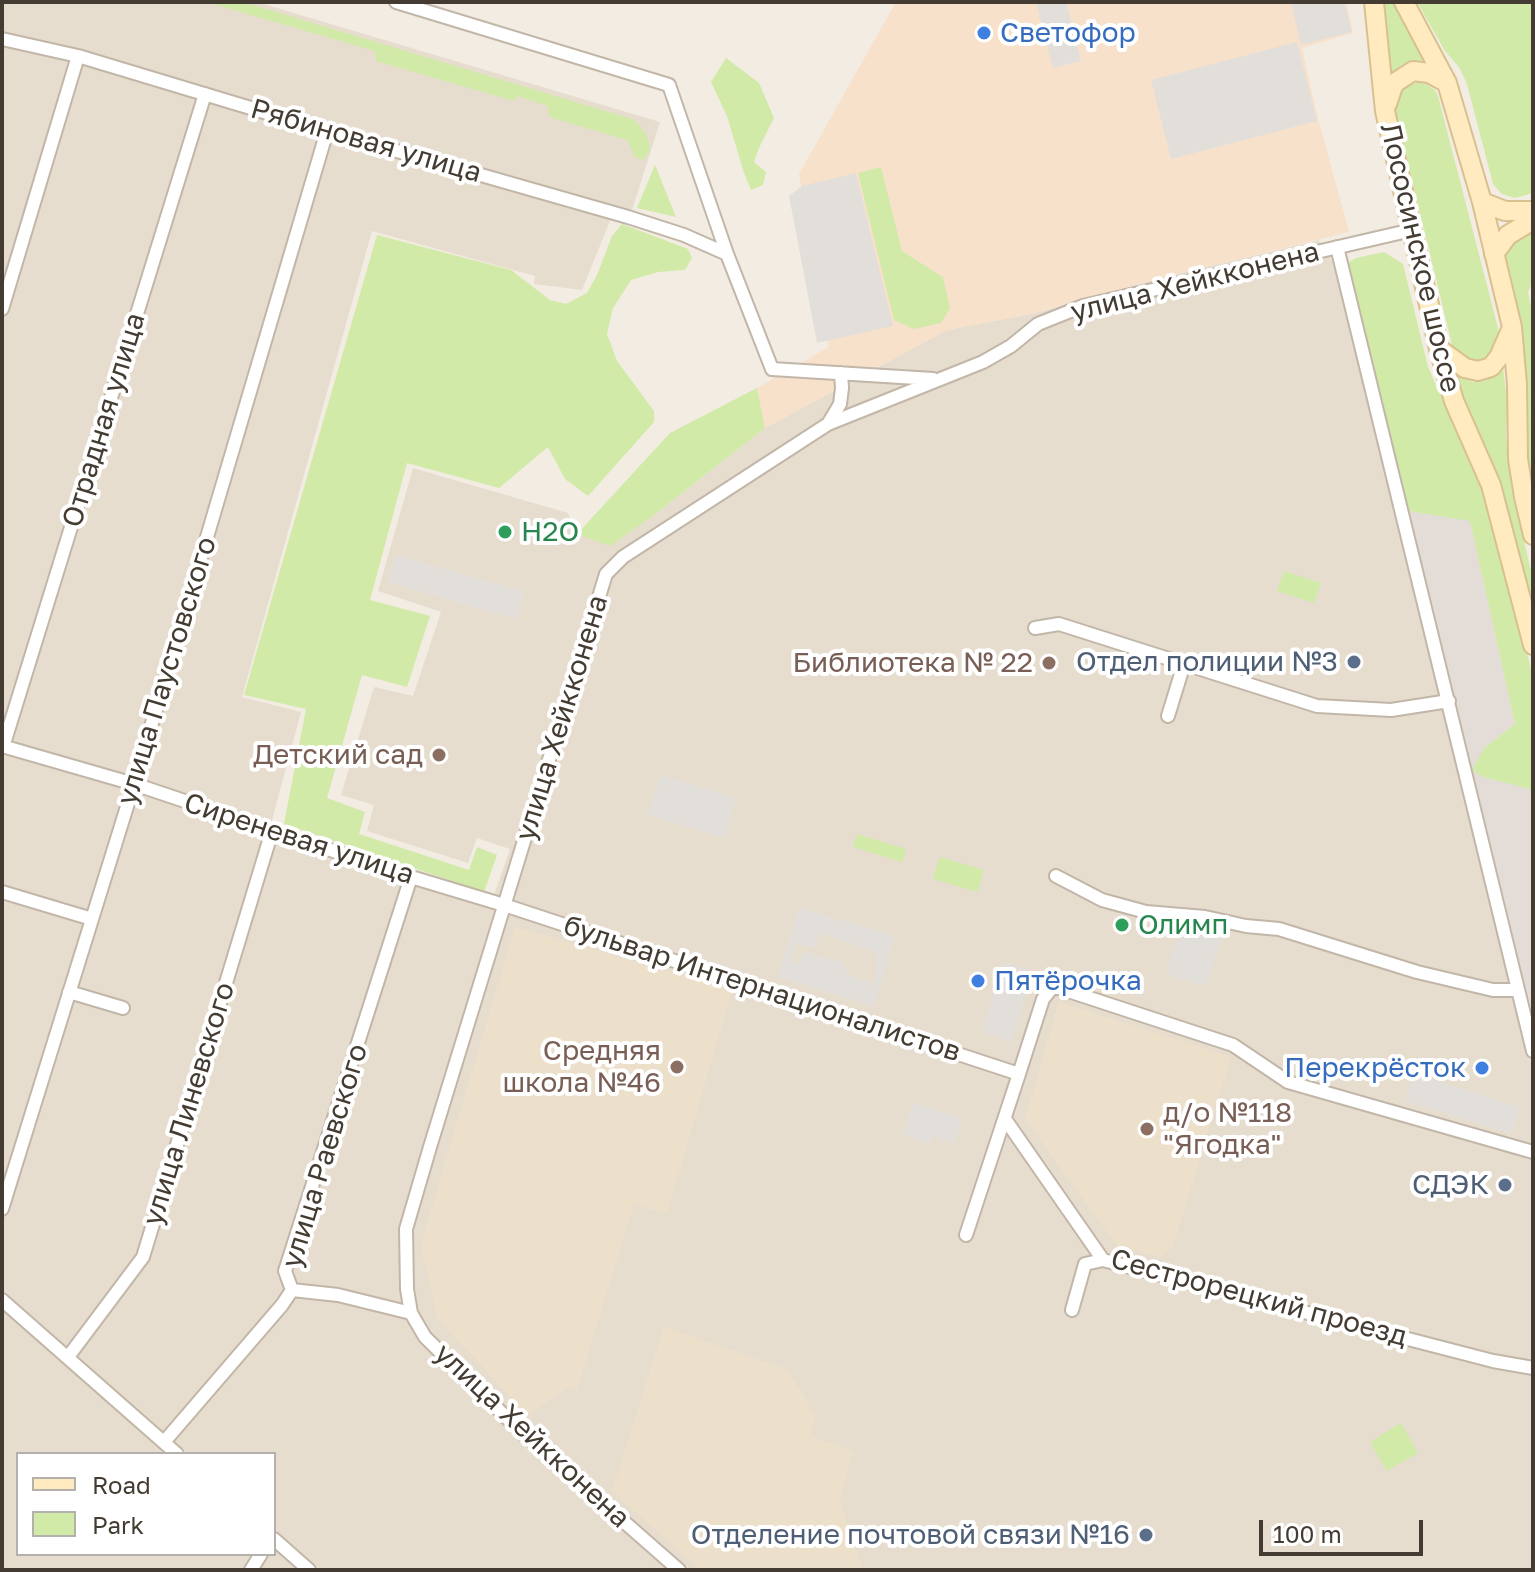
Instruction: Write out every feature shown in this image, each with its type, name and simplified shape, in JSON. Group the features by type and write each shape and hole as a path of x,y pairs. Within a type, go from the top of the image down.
{"street":[{"path":"396,2 669,85 727,254 772,369 937,379"},
{"name":"Лососинское шоссе","path":"1374,2 1385,111 1439,349 1454,401 1491,485 1529,609 1533,645"},
{"path":"1404,2 1447,83 1482,202 1512,327 1517,384 1518,459 1528,497 1533,535"},
{"name":"Рябиновая улица","path":"2,39 78,56 628,217 684,235 727,254"},
{"path":"2,309 78,56"},
{"path":"1385,111 1393,86 1413,71 1429,73 1447,83"},
{"name":"Отрадная улица","path":"2,747 205,94"},
{"name":"улица Паустовского","path":"2,1209 134,784 327,131"},
{"path":"1482,202 1505,211 1533,211"},
{"path":"1494,254 1508,235 1533,220"},
{"name":"улица Хейкконена","path":"679,1570 516,1427 425,1337 411,1313 407,1289 406,1229 606,574 623,557 828,424 983,362 1011,346 1038,324 1075,308 1412,230"},
{"path":"1337,247 1533,1051"},
{"path":"1439,349 1465,368 1478,371 1491,367 1499,357 1512,327"},
{"path":"828,424 840,404 841,373"},
{"path":"1035,628 1059,624 1317,706 1391,710 1449,701"},
{"path":"1168,716 1184,664"},
{"name":"Сиреневая улица","path":"2,747 134,784 504,905"},
{"name":"улица Линевского","path":"68,1357 143,1257 272,831"},
{"path":"1056,876 1102,900 1146,912 1205,917 1279,929 1417,972 1493,990 1518,990"},
{"name":"улица Раевского","path":"164,1442 292,1290 285,1271 411,877"},
{"path":"2,892 92,919"},
{"name":"бульвар Интернационалистов","path":"504,905 1019,1074"},
{"path":"966,1235 1043,999 1052,988 1233,1045 1288,1082 1533,1152"},
{"path":"69,992 123,1008"},
{"name":"Сестрорецкий проезд","path":"1005,1119 1103,1260 1493,1361 1533,1368"},
{"path":"1072,1310 1085,1264 1103,1260"},
{"path":"292,1290 338,1295 411,1313"},
{"path":"2,1300 175,1452"},
{"path":"276,1541 309,1570"}],"shaded area":[{"path":"2,2 257,2 660,122 632,210 616,206 582,290 534,284 535,276 372,231 242,697 301,712 267,839 489,909 510,849 477,838 468,863 367,831 374,805 341,795 374,687 413,696 441,612 378,591 413,468 568,513 577,534 654,515 765,428 947,330 1031,314 1168,276 1319,240 1335,265 1533,1071 1533,1570 2,1570"},
{"path":"896,2 1346,2 1353,33 1302,48 1349,232 1168,276 1031,314 947,330 765,428 757,388 829,347 799,174","holes":["881,168 902,251 943,277 894,320"]},
{"path":"1036,2 1066,2 1081,61 1053,68"},
{"path":"1291,2 1344,2 1352,32 1301,45"},
{"path":"1297,42 1317,121 1171,159 1151,80"},
{"path":"856,173 893,326 817,343 789,196 802,186"},
{"path":"1409,511 1470,520 1515,724 1484,748 1483,777 1531,789 1533,799 1533,1018"},
{"path":"396,555 524,592 516,619 388,582"},
{"path":"660,775 736,798 724,838 648,815"},
{"path":"799,908 895,936 874,1006 778,977","holes":["820,933 877,952 875,984 849,976 843,962 803,952 800,962 791,962 795,944 815,948"]},
{"path":"1184,917 1224,929 1206,986 1166,974"},
{"path":"515,927 732,990 667,1214 634,1204 577,1389 565,1389 528,1416 437,1318 421,1244"},
{"path":"1004,962 1033,971 1011,1041 982,1032"},
{"path":"1059,1002 1231,1057 1173,1247 1160,1257 1117,1246 1025,1119"},
{"path":"1413,1074 1520,1107 1512,1134 1405,1101"},
{"path":"913,1103 963,1118 955,1143 932,1136 930,1144 903,1135"},
{"path":"664,1327 788,1370 816,1417 810,1436 853,1451 840,1501 863,1570 700,1570 612,1491"}],"green space":[{"path":"206,2 243,2 635,120 646,134 650,149 644,160 635,157 627,140 549,117 548,106 517,96 514,101 376,61 375,51"},
{"path":"1382,2 1395,2 1425,64 1412,62 1401,65 1390,74"},
{"path":"1417,2 1533,2 1533,193 1515,198 1502,194 1493,184 1467,84"},
{"path":"726,58 759,83 774,118 754,162 766,172 763,185 751,190 727,116 711,82"},
{"path":"1419,82 1435,90 1438,96 1498,328 1498,341 1489,357 1478,361 1467,360 1453,349 1395,109 1394,102 1401,90"},
{"path":"655,165 676,217 637,208"},
{"path":"881,167 902,251 943,277 950,308 941,323 914,329 894,320 858,173"},
{"path":"622,224 688,249 692,258 685,270 658,272 631,280 613,308 607,334 617,361 654,411 654,422 588,496 565,479 548,447 499,488 407,463 370,600 430,616 407,687 362,675 327,798 365,812 359,834 469,870 477,847 497,855 484,892 284,824 306,709 244,695 377,235 511,270 550,300 566,304 587,293 612,236"},
{"path":"1533,228 1533,281 1528,292 1533,317 1533,479 1529,477 1526,448 1524,348 1503,255 1512,239"},
{"path":"1384,252 1403,264 1428,367 1492,509 1533,677 1533,799 1530,789 1483,777 1472,770 1484,748 1515,724 1470,521 1409,511 1347,267 1356,258"},
{"path":"1503,367 1511,486 1533,579 1533,591 1530,592 1507,506 1468,417 1454,373 1473,382 1487,380"},
{"path":"757,388 765,428 610,546 577,534 670,433"},
{"path":"1284,571 1321,583 1314,603 1277,591"},
{"path":"857,834 906,849 902,862 853,847"},
{"path":"940,857 984,870 977,892 933,879"},
{"path":"1401,1423 1418,1453 1387,1471 1370,1442"}],"place":[{"name":"Светофор","path":"984,33"},
{"name":"H2O","path":"505,532"},
{"name":"Отдел полиции №3","path":"1354,662"},
{"name":"Библиотека № 22","path":"1049,663"},
{"name":"Детский сад","path":"439,755"},
{"name":"Олимп","path":"1122,925"},
{"name":"Пятёрочка","path":"978,981"},
{"name":"Средняя школа №46","path":"677,1067"},
{"name":"Перекрёсток","path":"1482,1068"},
{"name":"д/о №118 \"Ягодка\"","path":"1147,1129"},
{"name":"СДЭК","path":"1505,1185"},
{"name":"Отделение почтовой связи №16","path":"1146,1535"}]}
